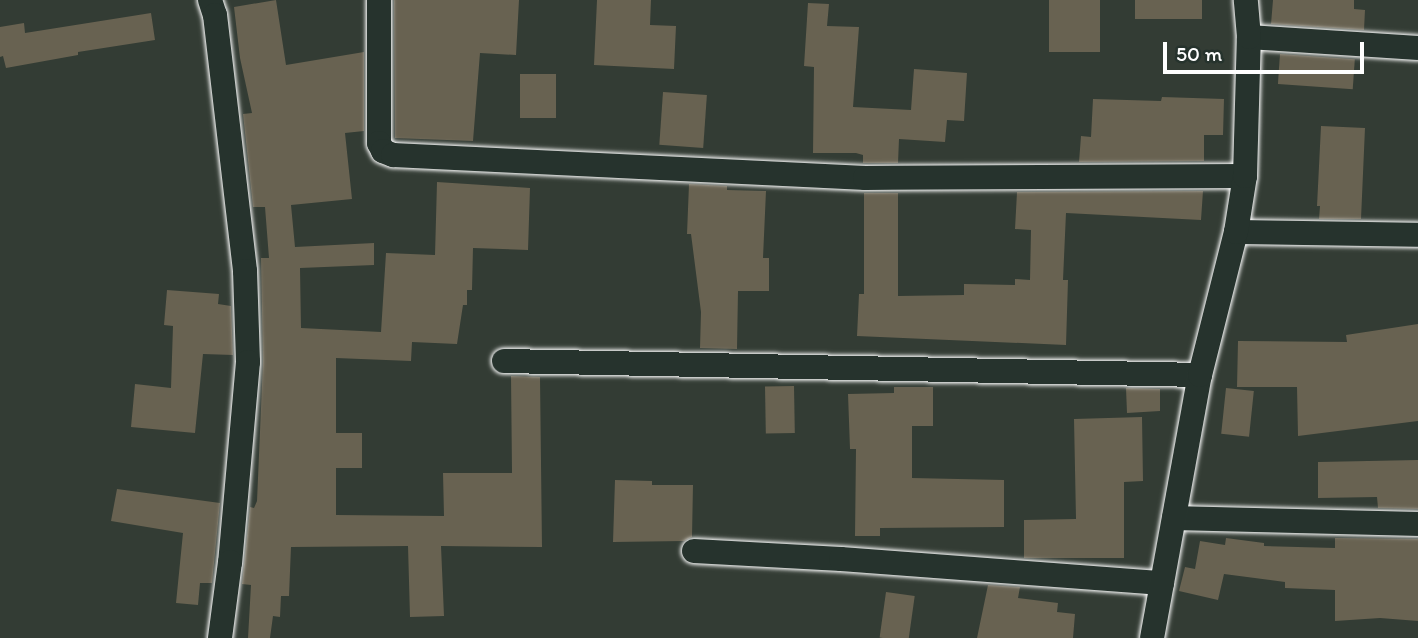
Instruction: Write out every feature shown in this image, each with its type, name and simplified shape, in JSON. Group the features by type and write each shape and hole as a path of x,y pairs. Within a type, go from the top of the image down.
{"street":[{"path":"210,0 215,15 244,257 248,362 230,562 220,638"},
{"path":"379,0 379,143 383,151 393,155 865,178 1245,176"},
{"path":"1152,638 1200,375 1236,232 1245,176 1249,37 1246,0"},
{"path":"1249,37 1418,48"},
{"path":"1236,232 1418,235"},
{"path":"504,361 1200,375"},
{"path":"1174,518 1418,524"},
{"path":"694,551 1162,583"}],"building":[{"path":"276,0 286,65 364,52 364,131 345,133 352,199 291,205 295,247 374,243 374,265 300,268 301,328 381,332 386,253 435,255 437,182 530,188 528,250 473,248 472,290 467,290 467,305 463,305 457,344 412,342 411,361 336,358 336,433 362,433 362,468 336,468 336,515 444,516 443,473 512,473 511,376 540,377 542,547 441,546 444,616 410,617 408,546 291,547 289,596 281,596 280,617 273,616 270,638 248,638 251,585 242,584 250,507 254,508 257,501 263,362 261,258 269,258 265,207 253,207 243,114 252,113 240,58 234,7"},
{"path":"394,0 519,0 516,55 480,53 473,141 395,138"},
{"path":"597,0 651,0 650,25 676,26 674,69 594,65"},
{"path":"1049,0 1100,0 1100,52 1049,52"},
{"path":"1135,0 1202,0 1202,19 1135,19"},
{"path":"1273,0 1354,0 1354,9 1365,10 1364,30 1271,24"},
{"path":"808,3 829,4 827,26 859,27 853,107 911,110 914,69 967,73 964,121 947,120 945,142 899,139 898,163 863,163 863,155 856,153 813,153 814,67 804,66"},
{"path":"151,13 155,40 78,52 78,55 6,68 3,56 0,57 0,27 24,23 25,33"},
{"path":"1280,54 1355,59 1353,89 1278,84"},
{"path":"520,74 556,74 556,118 520,118"},
{"path":"663,92 707,95 703,148 659,145"},
{"path":"1162,97 1224,99 1223,135 1204,135 1204,161 1079,162 1081,136 1091,137 1093,99 1161,101"},
{"path":"1321,126 1365,128 1361,219 1319,219 1320,206 1317,206"},
{"path":"689,184 727,186 727,190 766,191 763,258 769,258 769,291 738,291 737,349 700,348 701,312 691,234 687,234"},
{"path":"1203,191 1201,220 1066,213 1063,280 1068,280 1066,345 857,336 859,294 864,294 864,193 898,193 898,296 964,295 964,284 1015,285 1015,279 1030,280 1031,230 1015,229 1017,192"},
{"path":"167,290 219,294 218,304 231,306 233,355 203,354 195,433 131,427 135,384 171,388 173,326 164,325"},
{"path":"1418,324 1418,421 1298,436 1297,387 1237,387 1238,341 1347,342 1346,335"},
{"path":"794,386 795,433 766,433 765,387"},
{"path":"894,387 933,387 933,426 912,426 912,478 1004,480 1004,527 880,528 880,536 855,536 856,449 850,449 848,394 894,393"},
{"path":"1126,388 1160,389 1160,411 1127,413"},
{"path":"1226,388 1254,391 1249,437 1221,434"},
{"path":"1142,417 1143,481 1124,482 1124,558 1024,558 1024,520 1076,519 1074,419"},
{"path":"1418,460 1418,509 1378,508 1377,497 1318,498 1318,462"},
{"path":"615,480 652,481 652,485 693,485 692,537 684,541 613,542"},
{"path":"117,489 220,503 212,583 200,583 198,605 176,603 183,533 111,521"},
{"path":"1226,538 1264,543 1264,546 1335,548 1335,538 1418,539 1418,621 1380,618 1335,621 1335,590 1285,588 1285,582 1224,574 1218,600 1179,591 1185,567 1195,569 1200,541 1225,545"},
{"path":"988,585 1020,587 1018,598 1058,603 1057,612 1075,614 1073,638 977,638"},
{"path":"886,592 915,596 909,638 880,638"}]}
